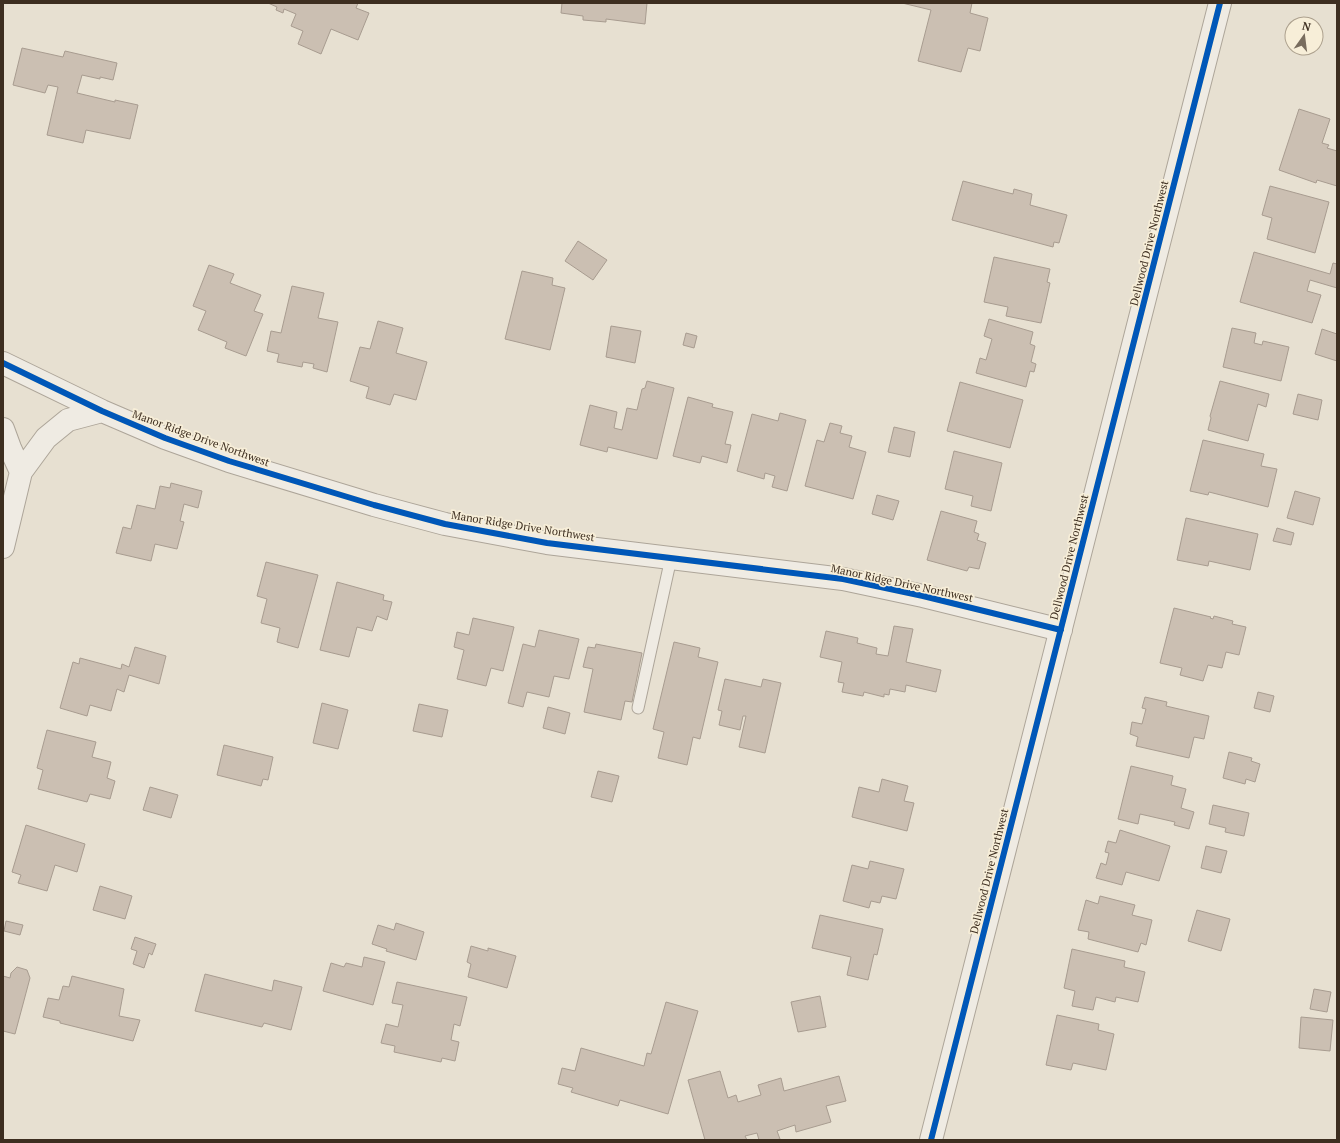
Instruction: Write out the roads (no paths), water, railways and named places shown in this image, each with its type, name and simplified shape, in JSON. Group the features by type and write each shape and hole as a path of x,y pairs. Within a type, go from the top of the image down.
{"street":[{"name":"Dellwood Drive Northwest","path":"931,1140 1220,3"},
{"name":"Manor Ridge Drive Northwest","path":"3,363 102,411 165,438 229,461 374,505 438,522 547,543 843,580 923,596 1061,630"},
{"path":"3,547 21,472 46,438 68,420 102,411"},
{"path":"3,429 21,472"}],"lane":[{"path":"638,708 671,558"}]}
